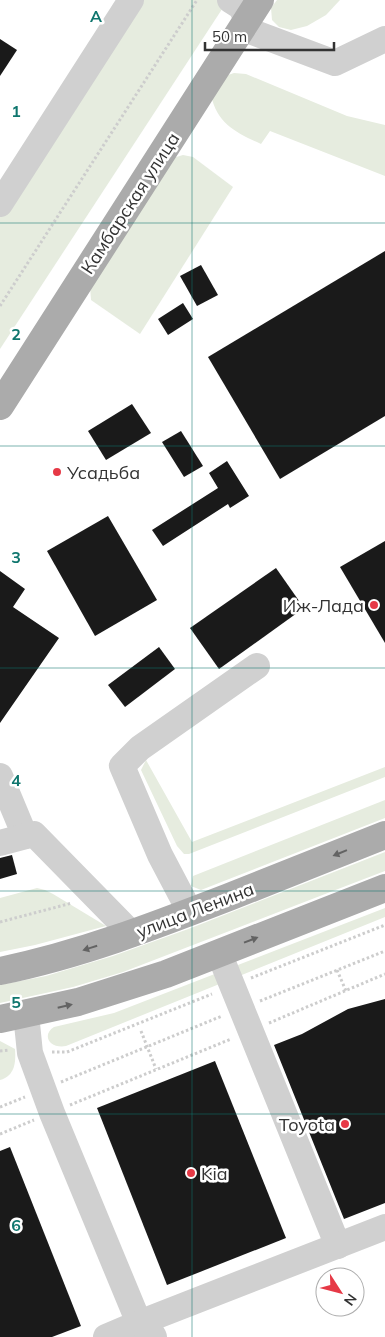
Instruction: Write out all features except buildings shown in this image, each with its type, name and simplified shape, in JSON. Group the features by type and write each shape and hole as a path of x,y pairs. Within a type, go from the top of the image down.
{"main road":[{"name":"Камбарская улица","path":"0,406 245,12"},
{"name":"улица Ленина","path":"0,971 65,955 132,934 385,835"},
{"path":"0,1019 78,1002 166,974 385,888"}],"lane":[{"path":"0,204 131,0"},
{"path":"245,12 335,63 385,39"},
{"path":"190,912 160,855 122,766 140,748 257,666"},
{"path":"0,776 25,836"},
{"path":"0,843 34,834 132,934"},
{"path":"219,953 338,1246"},
{"path":"26,1014 30,1053 47,1101 146,1330"},
{"path":"106,1337 146,1330 385,1227"}],"path":[{"path":"0,306 197,0"},
{"path":"0,922 94,897"},
{"path":"0,1107 47,1101 156,1070 242,1008 385,925"},
{"path":"0,1134 47,1101 148,1047 385,950"},
{"path":"337,970 346,991"},
{"path":"30,1053 67,1052 242,1008 346,991 385,974"},
{"path":"141,1031 156,1070"}],"shaded area":[{"path":"123,0 228,0 0,349 0,191"},
{"path":"277,0 340,0 326,15 307,26 291,30 279,27 272,20 271,8"},
{"path":"234,73 246,74 347,116 385,125 385,176 270,131 261,144 236,131 218,113 211,95 225,76"},
{"path":"183,155 193,157 233,187 140,334 91,300 90,286 173,158"},
{"path":"146,760 192,842 385,767 385,777 189,854 184,854 177,846 141,770"},
{"path":"385,800 385,818 201,890 191,886 193,876"},
{"path":"385,852 385,871 123,972 73,987 0,1003 0,985 46,976 113,956 191,928"},
{"path":"37,888 53,894 106,926 35,945 0,952 0,898"},
{"path":"385,908 385,917 66,1046 56,1045 49,1041 48,1034 54,1027 114,1013"},
{"path":"0,1041 15,1049 15,1063 12,1072 0,1080"}],"place":[{"name":"Усадьба","path":"57,472"},
{"name":"Иж-Лада","path":"374,605"},
{"name":"Toyota","path":"345,1124"},
{"name":"Kia","path":"191,1173"}]}
